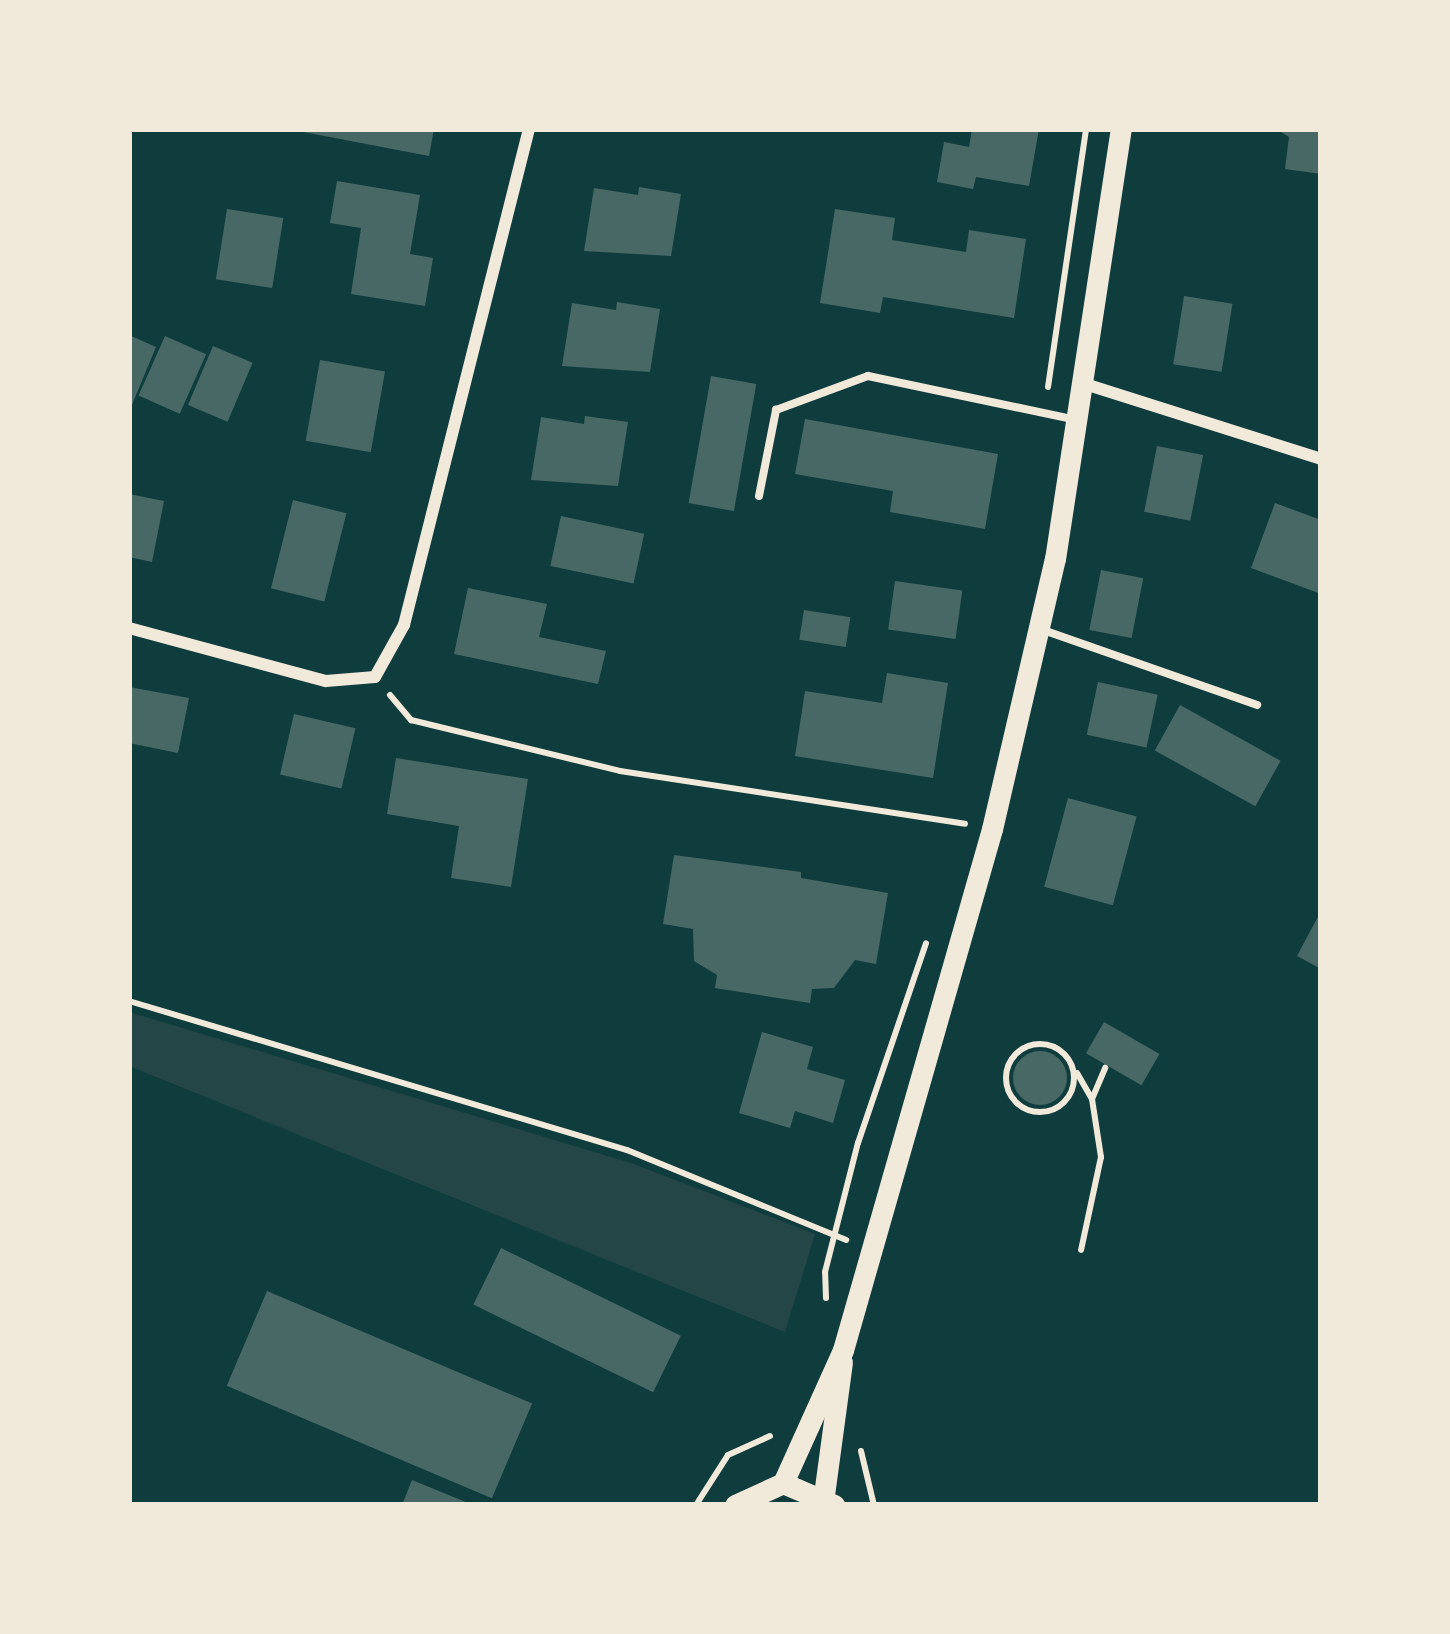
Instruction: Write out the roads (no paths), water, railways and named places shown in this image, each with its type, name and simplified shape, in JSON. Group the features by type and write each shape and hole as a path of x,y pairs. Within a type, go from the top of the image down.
{"main road":[{"path":"735,1505 783,1484 843,1350 872,1251 1042,630 1080,420 1121,129"},
{"path":"783,1484 829,1500 843,1350"}],"street":[{"path":"129,628 326,681 375,677 404,625 530,129"},
{"path":"1085,384 1321,459"}],"lane":[{"path":"759,496 776,410 800,395 868,376 1080,420"},
{"path":"1042,630 1257,706"}]}
